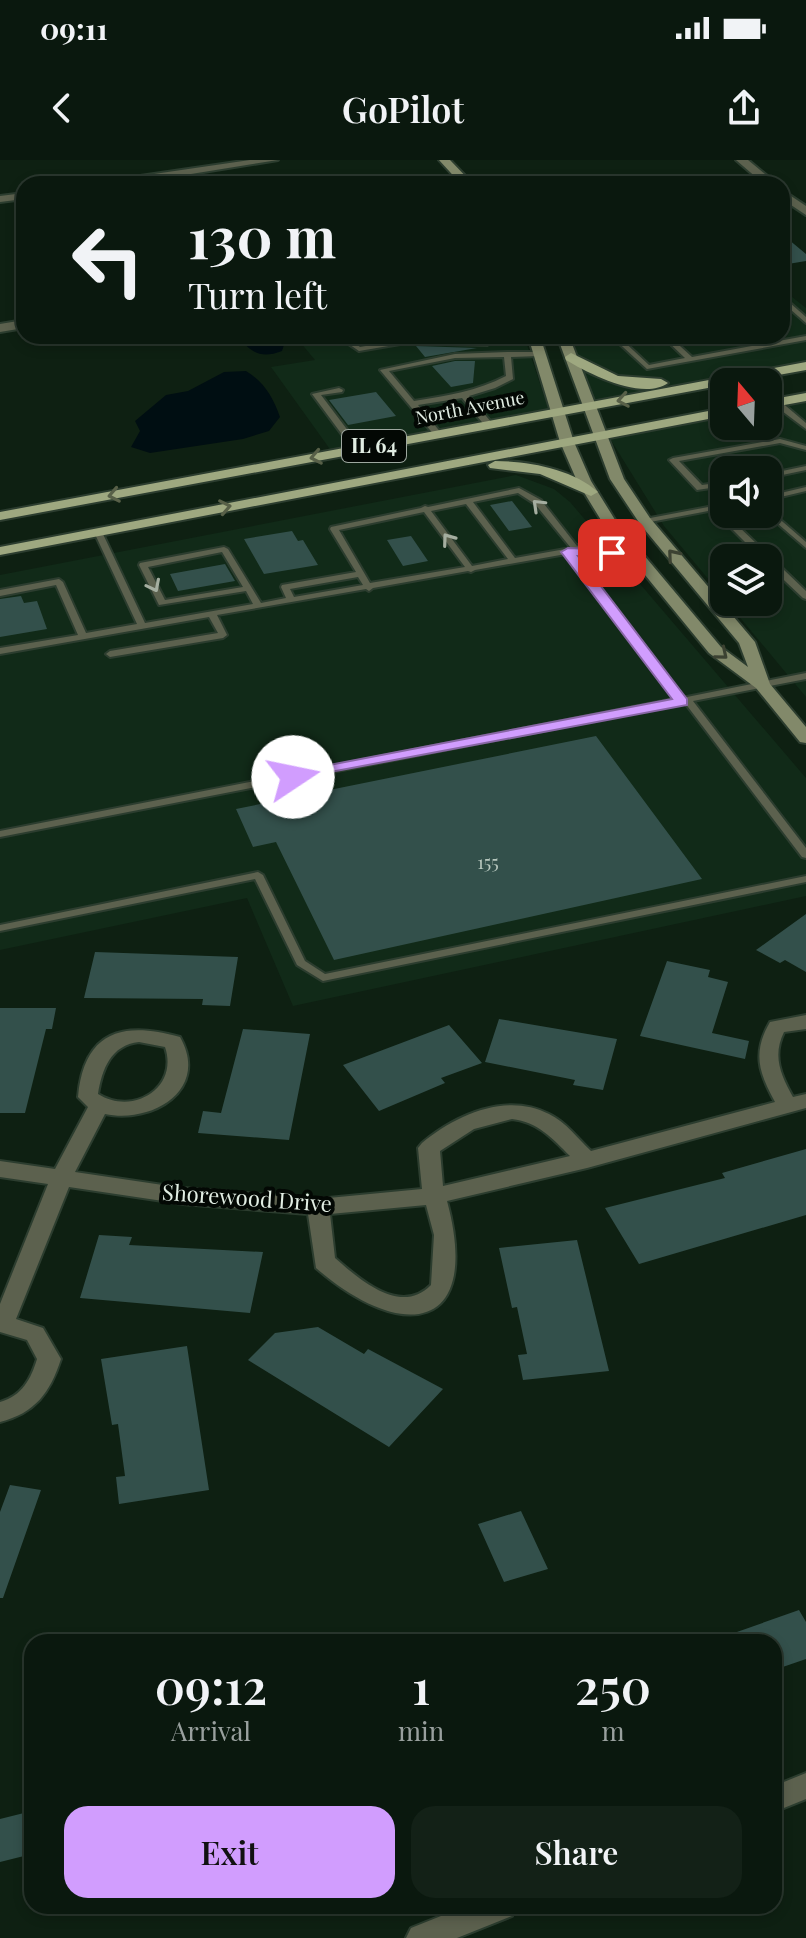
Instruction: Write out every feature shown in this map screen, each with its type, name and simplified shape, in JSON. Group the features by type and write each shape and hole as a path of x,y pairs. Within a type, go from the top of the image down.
{"main road":[{"path":"571,357 600,376 617,382 710,383"},
{"name":"North Avenue","path":"782,370 806,366"},
{"name":"North Avenue","path":"0,516 710,384"},
{"path":"782,401 806,397"},
{"name":"IL 64","path":"0,551 710,415"},
{"path":"396,474 519,464 546,470 591,492"}],"street":[{"path":"162,176 273,160"},
{"path":"444,160 459,176"},
{"path":"741,160 761,176"},
{"path":"790,199 806,212"},
{"path":"536,344 567,442 611,525 715,650 762,685 806,738"},
{"path":"566,344 617,479 645,521 747,642 762,685"},
{"path":"797,1104 767,1065 766,1044 777,1027 806,1022"},
{"path":"139,1035 173,1042 179,1053 180,1067 168,1094 155,1103 125,1111 98,1107 88,1097 88,1088 106,1049 113,1042 124,1036 139,1035"},
{"name":"Shorewood Drive","path":"0,1169 183,1196 318,1207 435,1196 587,1160 797,1104"},
{"path":"0,1412 11,1410 40,1388 49,1359 35,1334 2,1323 61,1179 98,1107"},
{"path":"318,1207 324,1262 370,1296 410,1305 426,1302 442,1288 446,1262 445,1235 428,1165 429,1148 447,1132 495,1115 518,1113 538,1116 560,1131 587,1160"},
{"path":"782,1796 806,1786"},
{"path":"421,1938 482,1914"}],"lane":[{"path":"790,306 806,321"},
{"path":"352,344 359,349 388,344"},
{"path":"623,344 647,367 773,344"},
{"path":"674,344 690,359"},
{"path":"412,404 464,395 510,377 507,354"},
{"path":"438,434 384,370 455,356 539,354"},
{"path":"339,390 316,394 358,450"},
{"path":"464,395 489,425"},
{"path":"782,410 806,427"},
{"path":"710,486 700,488 673,460 780,441 806,448"},
{"path":"782,473 806,468"},
{"path":"782,494 806,489"},
{"path":"369,588 334,529 519,490 538,502 684,701 806,855"},
{"path":"467,500 514,562"},
{"path":"425,508 471,570"},
{"path":"645,521 710,509"},
{"path":"782,523 806,546"},
{"path":"572,551 611,525"},
{"path":"735,528 752,544"},
{"path":"98,532 142,626"},
{"path":"249,588 162,603 143,565 224,549 249,588 259,606"},
{"path":"0,651 572,551 604,551 640,560"},
{"path":"782,573 806,596"},
{"path":"292,601 285,587 360,574"},
{"path":"0,593 59,582 83,636"},
{"path":"110,654 223,635 212,614"},
{"path":"0,834 806,676"},
{"path":"0,928 258,875 301,963 323,978 806,879"}],"shaded area":[{"path":"790,295 806,308 806,364 782,368 710,368 710,381 592,403 574,344 790,344"},
{"path":"245,344 284,345 282,351 262,354"},
{"path":"302,344 527,344 549,411 332,452 271,367 315,360"},
{"path":"246,371 263,385 280,417 269,431 243,439 150,453 131,447 140,431 135,421 166,395 188,391 224,372"},
{"path":"806,400 806,697 739,616 782,616 782,544 710,544 710,581 664,526 609,437 710,418 710,440 782,440 782,404"},
{"path":"516,475 554,489 570,502 806,778 806,896 293,1006 247,898 0,950 0,575"}],"building":[{"path":"790,241 806,254 806,261 790,264"},
{"path":"416,346 477,348 425,357"},
{"path":"475,361 473,383 451,387 432,366"},
{"path":"376,392 396,416 348,425 329,400"},
{"path":"512,501 532,527 509,531 490,505"},
{"path":"292,531 298,541 303,540 318,565 264,574 244,539"},
{"path":"411,536 428,561 403,566 387,540"},
{"path":"225,564 235,581 178,591 170,574"},
{"path":"21,596 24,603 37,601 47,629 0,637 0,599"},
{"path":"596,736 702,879 334,960 276,842 253,847 236,809"},
{"path":"806,914 806,972 785,960 780,963 756,950"},
{"path":"95,952 238,957 230,1006 202,1005 203,999 84,998"},
{"path":"667,961 710,970 708,977 728,982 712,1033 749,1041 745,1059 640,1036"},
{"path":"0,1008 56,1008 52,1029 46,1029 25,1113 0,1113"},
{"path":"499,1019 617,1039 603,1090 573,1085 575,1080 485,1062"},
{"path":"449,1025 482,1063 441,1078 445,1083 379,1111 343,1065"},
{"path":"243,1029 310,1034 289,1140 198,1133 203,1111 221,1113"},
{"path":"806,1149 806,1215 639,1264 605,1208 725,1178 722,1173"},
{"path":"99,1235 132,1237 129,1245 263,1252 250,1313 80,1298"},
{"path":"577,1240 609,1371 523,1380 518,1355 527,1354 517,1307 512,1308 499,1248"},
{"path":"318,1327 364,1354 368,1349 443,1389 389,1447 248,1360 275,1333"},
{"path":"187,1346 209,1490 119,1504 116,1477 125,1476 118,1424 112,1425 101,1359"},
{"path":"10,1485 41,1490 3,1598 0,1598 0,1512"},
{"path":"521,1511 548,1569 504,1582 478,1524"},
{"path":"799,1610 806,1622 806,1659 782,1667 782,1634 731,1634"},
{"path":"24,1813 24,1856 0,1862 0,1819"}],"route":[{"path":"293,777 681,702 568,552 612,553"}]}
